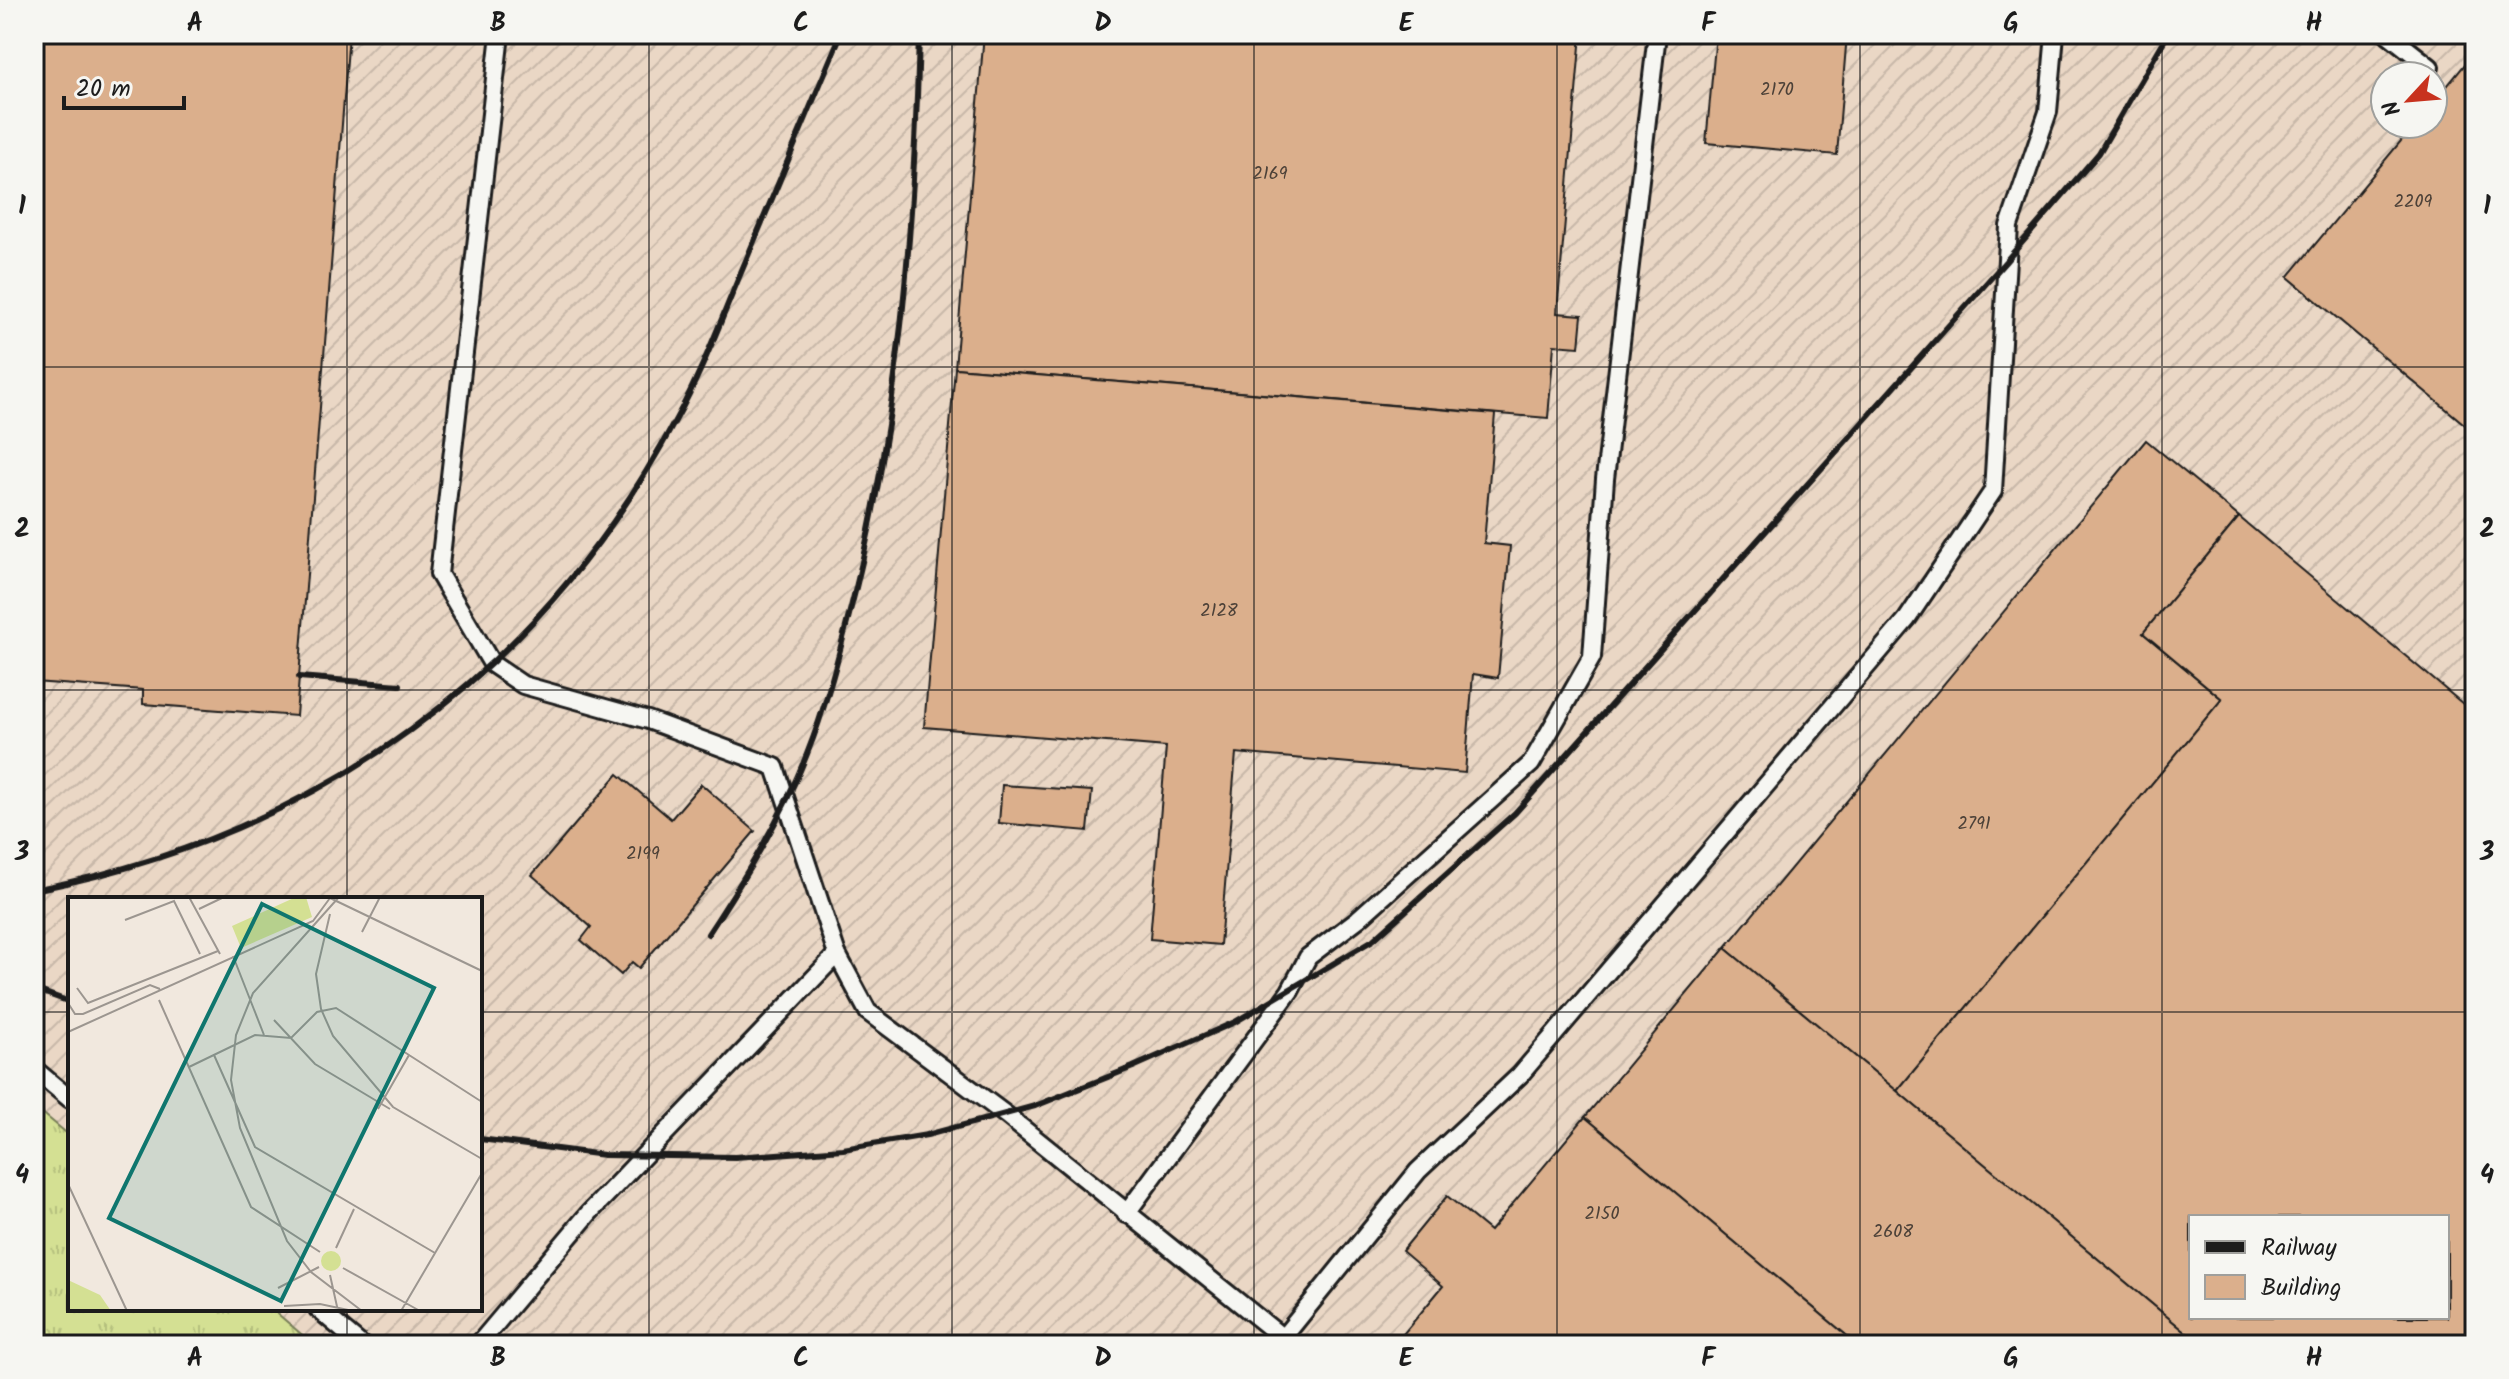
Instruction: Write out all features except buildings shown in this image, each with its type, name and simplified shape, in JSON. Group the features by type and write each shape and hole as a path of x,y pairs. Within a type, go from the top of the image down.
{"lane":[{"path":"500,34 439,574 492,664 523,685 648,720 775,767 837,954 868,1012 1006,1115 1280,1342 1418,1171 1520,1075 1907,619 1993,491 2009,226 2048,112 2055,34"},
{"path":"1126,1214 1290,991 1308,957 1358,919 1531,764 1592,657 1605,479 1657,34"},
{"path":"2388,34 2421,60"},
{"path":"478,1345 599,1202 837,954"},
{"path":"34,1069 68,1097"},
{"path":"320,1311 361,1345"}],"shaded area":[{"path":"34,34 2475,34 2475,1345 34,1345"}],"green space":[{"path":"34,1106 68,1134 68,1311 274,1311 314,1345 42,1345 34,1338"}],"railway":[{"path":"34,890 138,864 235,829 326,784 410,730 488,666 558,593 621,511 676,419 711,346 841,34"},
{"path":"708,934 762,846 807,754 835,668 866,544 892,399 901,327 913,181 919,34"},
{"path":"482,1139 604,1155 735,1157 843,1149 927,1135 1035,1106 1133,1067 1235,1022 1373,940 1515,813 2006,261 2099,153 2168,34"},
{"path":"299,677 400,685"},
{"path":"34,989 68,1001"}]}
